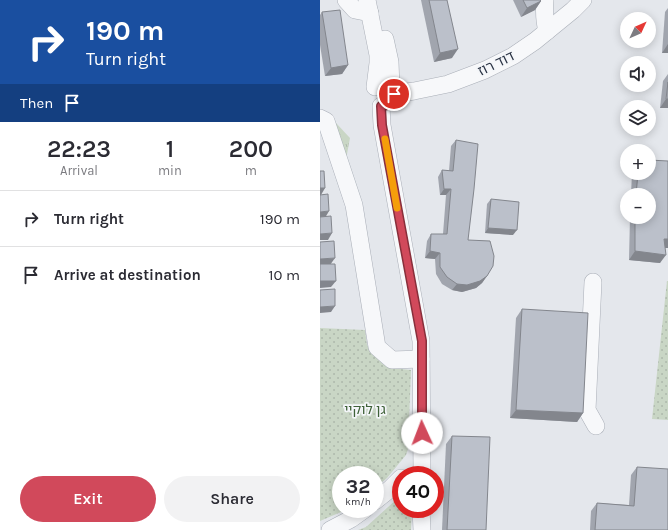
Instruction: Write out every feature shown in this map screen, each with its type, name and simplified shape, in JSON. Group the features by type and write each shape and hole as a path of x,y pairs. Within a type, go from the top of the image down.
{"street":[{"path":"346,0 355,10 369,7 378,55 378,63 387,90 373,90 372,97 375,103 381,106 382,125 422,341 422,466"},
{"path":"545,0 544,20 547,31"},
{"name":"דוד רוז","path":"387,90 414,91 448,84 486,70 513,56 547,31 583,0"},
{"path":"320,118 326,121 354,205 377,346 392,360 421,359"},
{"path":"593,282 586,410 596,426"},
{"path":"412,466 422,454"},
{"path":"384,494 392,488"},
{"path":"330,530 352,518"},
{"path":"421,518 422,530"}],"green space":[{"path":"336,123 350,138 344,170 331,125"},
{"path":"668,281 668,420 652,419"},
{"name":"גן לוקיי","path":"320,328 365,330 367,345 383,364 391,368 411,370 408,449 406,455 397,466 392,466 392,472 384,480 384,466 332,466 332,516 320,521"},
{"path":"392,503 392,518 412,518 411,530 358,530 366,527 376,518 384,518 384,511"}],"building":[{"path":"429,0 447,0 458,49 440,53"},
{"path":"523,0 540,0 541,1 527,8"},
{"path":"340,10 348,65 331,68 322,12"},
{"path":"668,82 668,99 666,99"},
{"path":"456,140 478,144 468,240 490,241 494,256 493,266 487,276 480,281 467,285 457,284 447,277 440,267 440,253 430,251 431,234 447,234 451,189 444,189 442,170 453,171"},
{"path":"656,160 668,161 668,239 664,239 666,255 635,251 635,224 656,224 656,188 637,188 637,180 656,180"},
{"path":"320,171 324,171 325,188 320,188"},
{"path":"328,194 329,211 320,212 320,195"},
{"path":"491,199 519,202 517,230 488,228"},
{"path":"331,216 332,233 320,234 320,217"},
{"path":"334,241 335,258 320,259 320,242"},
{"path":"320,264 335,264 336,281 320,281"},
{"path":"335,289 335,306 320,307 320,290"},
{"path":"522,309 588,313 583,413 516,410"},
{"path":"452,436 490,437 486,530 447,530"},
{"path":"637,467 668,469 668,530 595,530 597,503 634,506"}],"slow traffic":[{"path":"385,139 397,208"}],"route":[{"path":"394,94 393,101 390,104 381,106 382,125 422,341 422,433"}]}
